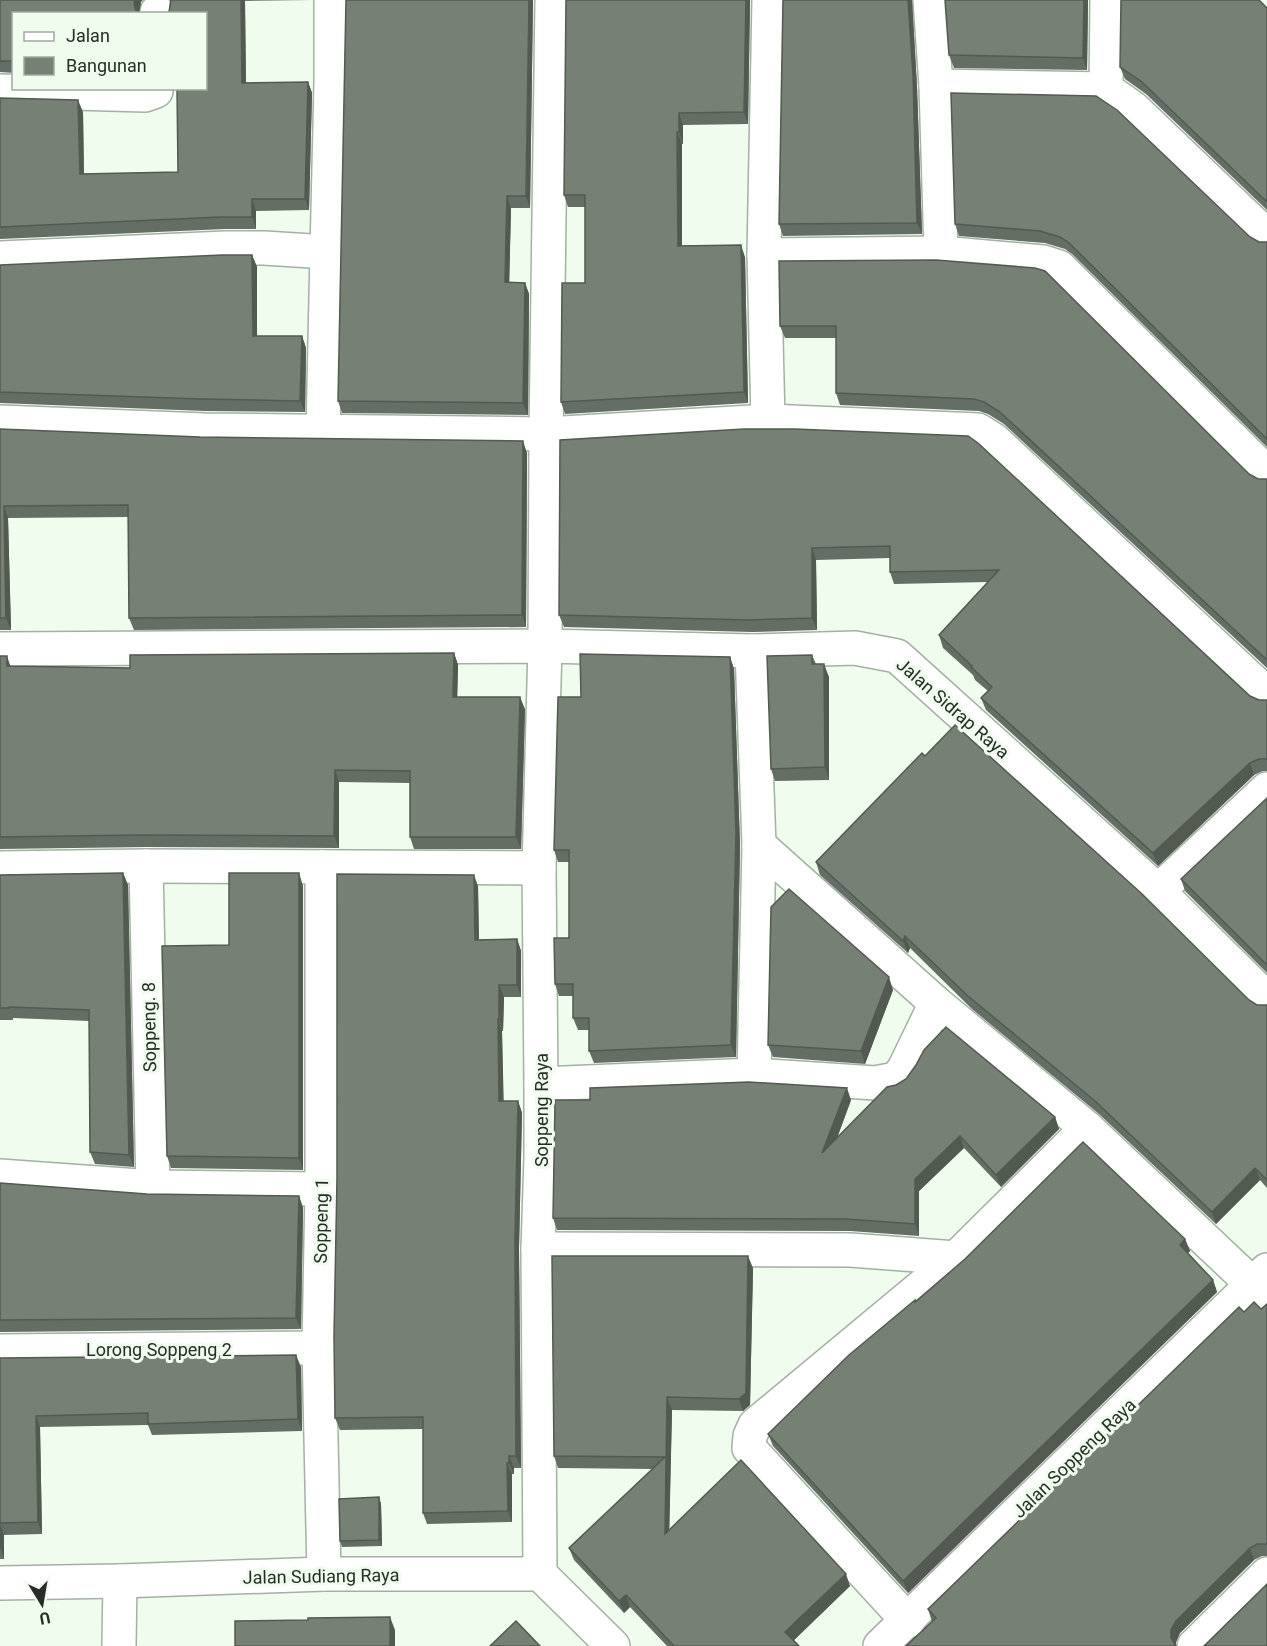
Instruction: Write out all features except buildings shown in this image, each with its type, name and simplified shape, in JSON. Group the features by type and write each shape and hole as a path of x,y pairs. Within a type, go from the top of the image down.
{"street":[{"path":"323,431 331,0"},
{"name":"Soppeng Raya","path":"540,1574 539,868 545,646 552,0"},
{"path":"768,421 764,255 769,0"},
{"path":"930,0 936,86 941,254"},
{"path":"1106,89 1107,0"},
{"path":"936,86 1106,89 1133,108 1267,236"},
{"path":"0,91 145,95 156,90"},
{"path":"0,258 226,248 327,252"},
{"path":"764,255 941,254 1043,262 1059,267 1267,473"},
{"path":"0,422 205,430 546,434 768,421 978,430 994,440 1267,694"},
{"name":"Jalan Sidrap Raya","path":"0,649 545,646 752,651 855,648 897,656 1158,891 1267,999"},
{"path":"752,651 759,845 754,1075"},
{"path":"1158,891 1267,789"},
{"path":"759,845 936,1003 1087,1128 1262,1284"},
{"path":"0,868 146,866 539,868"},
{"name":"Soppeng. 8","path":"146,866 153,1187"},
{"name":"Soppeng 1","path":"322,867 322,1189 319,1348 324,1574"},
{"path":"541,1084 754,1075 875,1083 896,1079 904,1069 936,1003"},
{"path":"908,1621 749,1448 750,1436 755,1425 956,1258 1087,1128"},
{"path":"0,1176 153,1187 322,1189"},
{"path":"538,1249 850,1250 956,1258"},
{"name":"Jalan Soppeng Raya","path":"880,1646 1262,1284"},
{"name":"Lorong Soppeng 2","path":"0,1351 319,1348"},
{"name":"Jalan Sudiang Raya","path":"0,1583 324,1574 540,1574"},
{"path":"540,1574 613,1646"},
{"path":"1194,1646 1267,1574"},
{"path":"119,1646 120,1581"}]}
